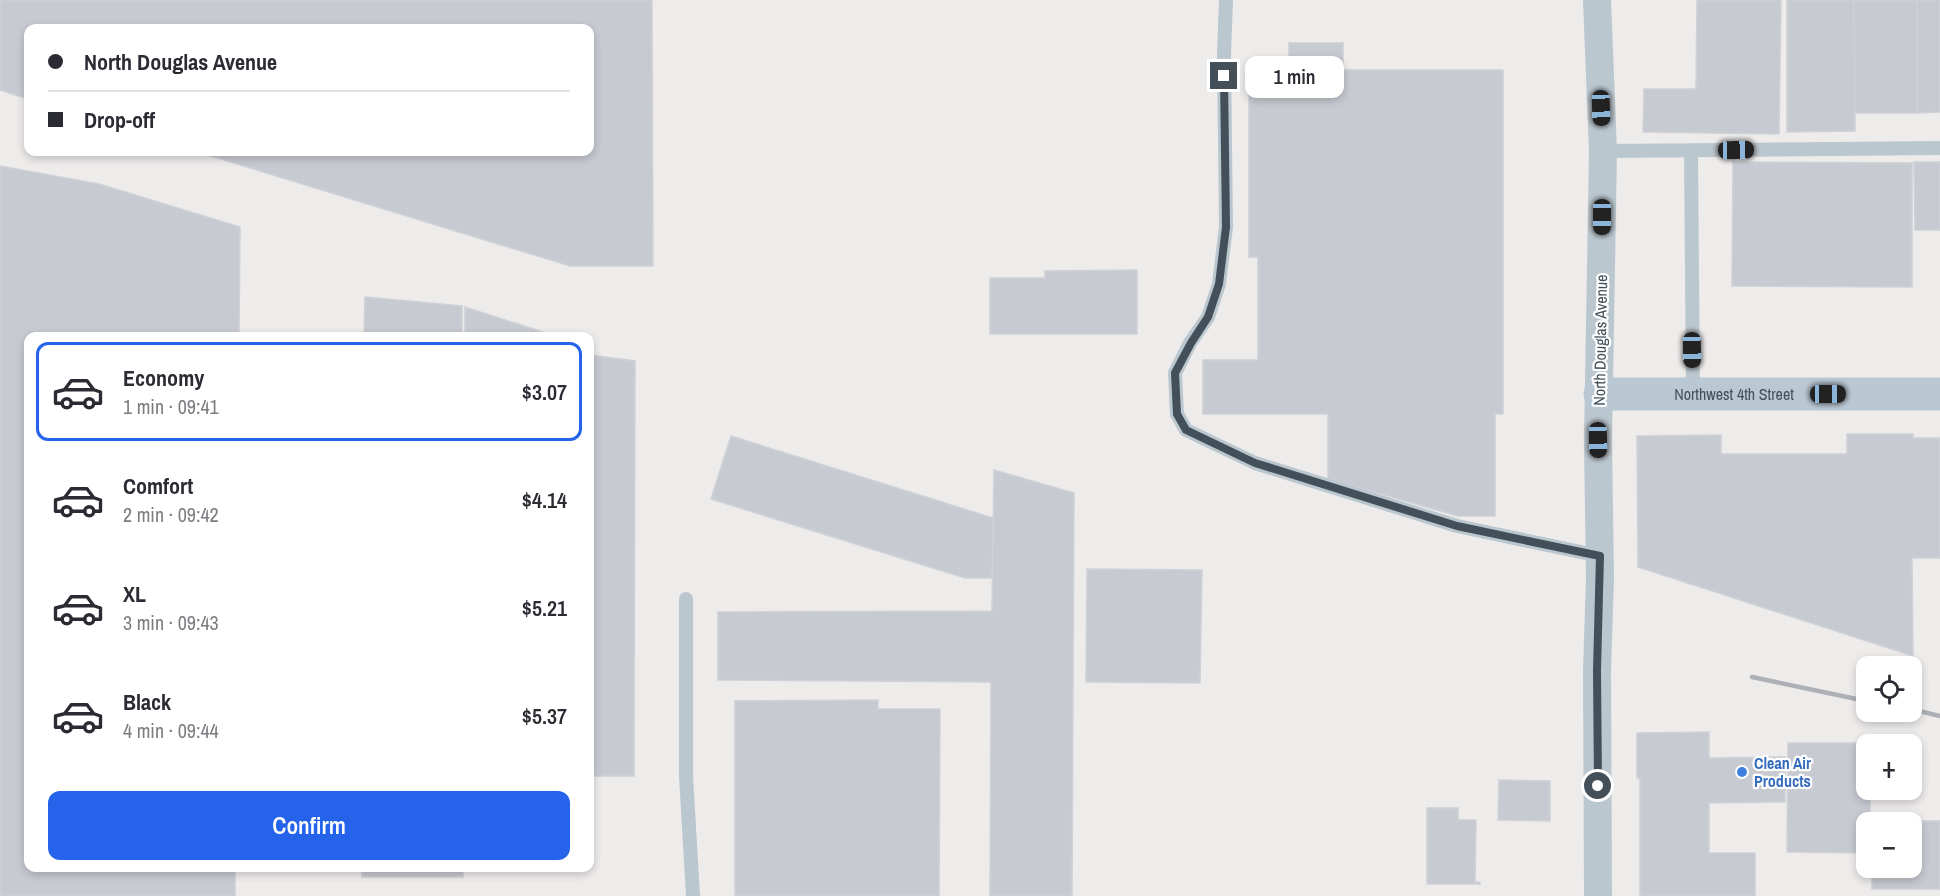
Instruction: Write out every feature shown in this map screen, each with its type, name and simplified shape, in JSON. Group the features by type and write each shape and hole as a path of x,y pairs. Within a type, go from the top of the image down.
{"street":[{"name":"North Douglas Avenue","path":"1597,0 1603,151 1598,440 1600,556 1597,670 1598,896"},
{"name":"Northwest 4th Street","path":"1600,394 1940,394"}],"lane":[{"path":"1226,0 1224,76 1226,227 1219,284 1208,317 1175,373 1177,414 1186,430 1255,463 1457,526 1600,556"},
{"path":"1603,151 1940,148"},
{"path":"1691,150 1693,395"},
{"path":"686,599 686,776 693,896"}],"building":[{"path":"0,0 652,0 653,266 570,266 211,156 594,156 594,24 24,24 24,98 0,90"},
{"path":"1697,0 1781,0 1779,134 1643,132 1644,89 1696,89"},
{"path":"1787,0 1854,0 1855,131 1787,132"},
{"path":"1854,0 1917,0 1917,113 1855,113"},
{"path":"1917,0 1940,0 1940,112 1917,113"},
{"path":"1289,43 1343,43 1343,70 1503,70 1503,414 1495,414 1495,516 1458,516 1328,479 1328,414 1203,414 1203,360 1258,360 1258,257 1249,257 1249,70 1289,70"},
{"path":"1733,162 1912,163 1912,287 1732,286"},
{"path":"1914,162 1940,162 1940,230 1915,230"},
{"path":"0,166 99,184 240,227 239,332 24,332 24,872 235,872 235,896 0,896"},
{"path":"1137,270 1137,334 990,334 990,278 1045,278 1045,271"},
{"path":"365,297 462,306 462,332 364,332"},
{"path":"465,307 543,332 465,332"},
{"path":"594,356 635,361 634,776 594,776"},
{"path":"1847,434 1913,434 1913,438 1940,438 1940,558 1912,558 1913,656 1638,567 1637,436 1721,435 1721,454 1847,454"},
{"path":"731,436 993,518 992,578 965,578 711,499"},
{"path":"994,470 1074,493 1072,896 990,896 991,682 718,680 718,612 992,611"},
{"path":"1087,569 1202,570 1200,683 1086,682"},
{"path":"878,700 878,709 940,709 939,896 735,896 735,701"},
{"path":"1709,732 1709,758 1785,757 1785,802 1709,803 1709,853 1755,853 1755,896 1640,896 1640,778 1637,778 1637,733"},
{"path":"1788,743 1856,743 1856,800 1870,800 1870,812 1856,812 1856,853 1787,852"},
{"path":"1499,780 1550,781 1550,821 1498,820"},
{"path":"1427,808 1458,808 1458,820 1476,820 1475,882 1480,882 1480,884 1427,884"},
{"path":"1922,821 1940,821 1940,889 1872,889 1872,878 1922,878"},
{"path":"362,872 463,872 463,877 362,877"}],"railway":[{"path":"1752,677 1856,699"},
{"path":"1922,712 1940,716"}],"place":[{"name":"Clean Air Products","path":"1742,772"}],"route":[{"path":"1224,76 1226,227 1219,284 1208,317 1175,373 1177,414 1186,430 1255,463 1457,526 1600,556 1597,670 1598,786"}]}
